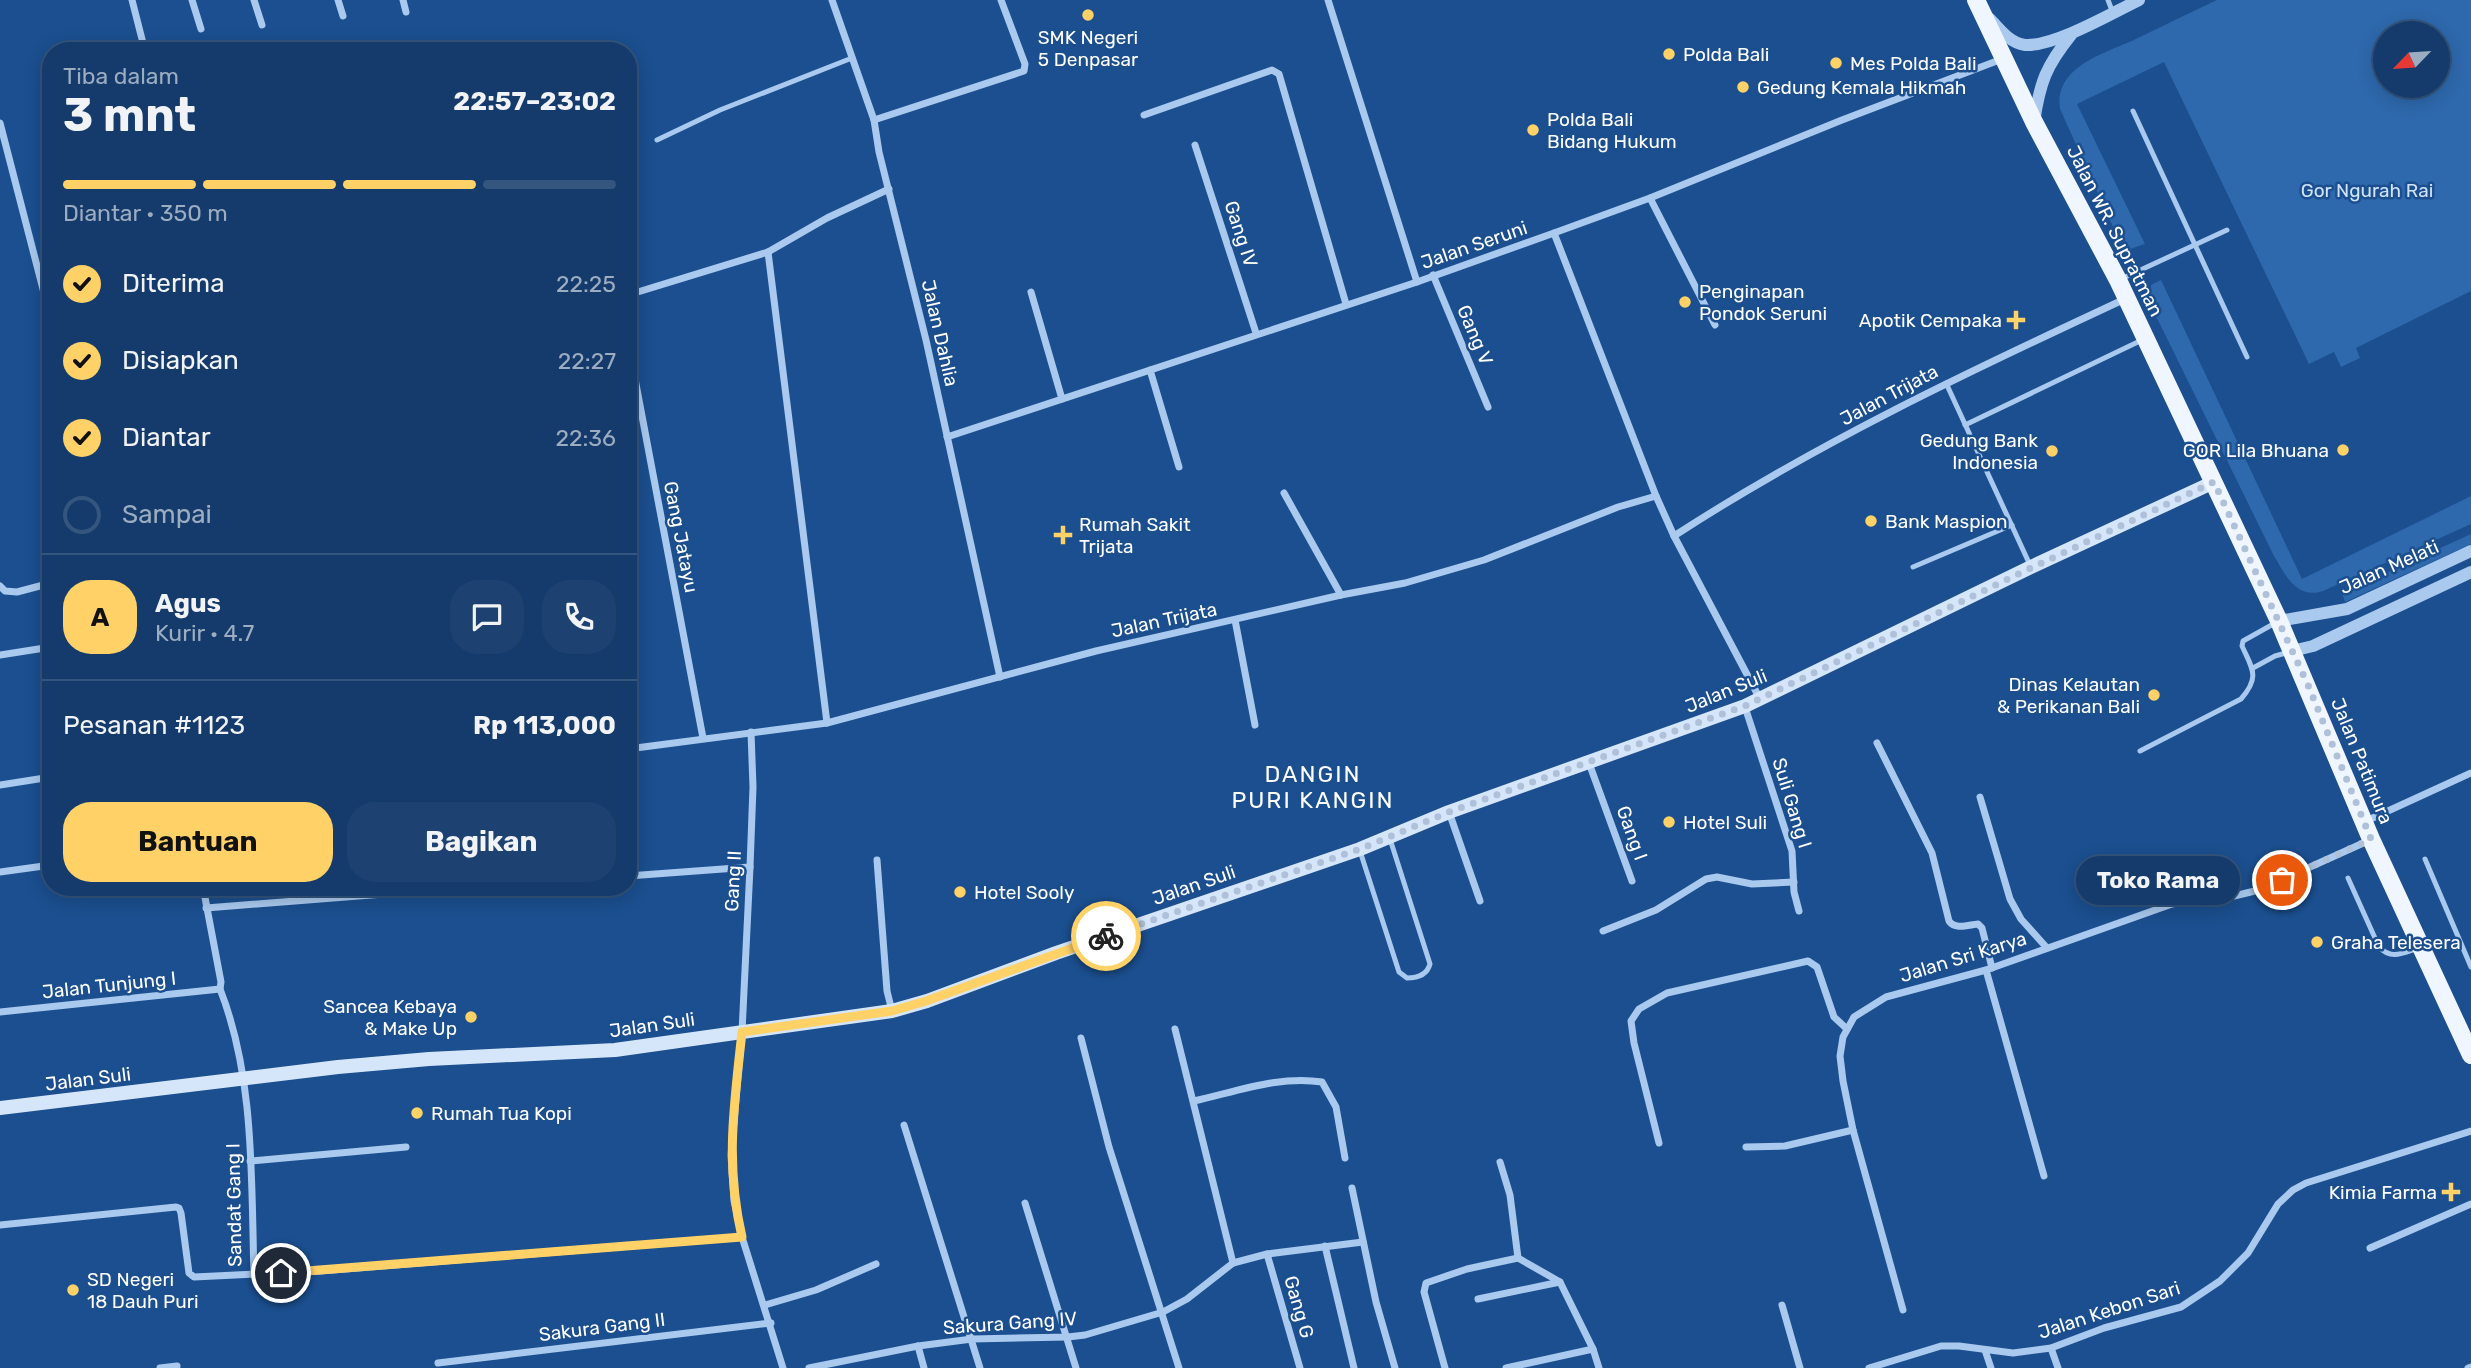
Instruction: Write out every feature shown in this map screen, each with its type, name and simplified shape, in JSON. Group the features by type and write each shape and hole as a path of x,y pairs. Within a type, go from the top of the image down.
{"main road":[{"name":"Jalan WR. Supratman","path":"1977,4 2034,122 2127,298 2214,482"},
{"name":"Jalan Suli","path":"0,1108 244,1078 429,1059 615,1050 892,1011 1360,849 1449,812 1745,706 2214,482"},
{"name":"Jalan Patimura","path":"2214,482 2279,621 2368,831 2471,1055"}],"street":[{"path":"132,0 143,42"},
{"path":"192,0 201,29"},
{"path":"254,0 262,25"},
{"path":"338,0 343,16"},
{"path":"403,0 407,12"},
{"name":"Jalan Dahlia","path":"832,0 874,120 879,152 947,437 1000,677"},
{"path":"874,120 1024,71 1025,64 1001,0"},
{"path":"1328,0 1417,282"},
{"path":"1977,4 2004,34 2015,42 2026,45 2056,39 2139,0"},
{"path":"2034,122 2044,74 2052,58 2073,32"},
{"name":"Jalan Seruni","path":"947,437 1417,282 1554,233 1650,198 2002,59"},
{"path":"1143,115 1272,70 1276,71 1346,304"},
{"path":"0,123 42,285"},
{"name":"Gang IV","path":"1195,145 1256,333"},
{"path":"637,292 768,252 827,218 889,189"},
{"path":"1650,198 1715,325"},
{"path":"1554,233 1656,496 1674,536 1760,699"},
{"path":"768,252 827,723"},
{"name":"Gang V","path":"1433,275 1488,407"},
{"path":"1031,292 1062,399"},
{"name":"Jalan Trijata","path":"1674,536 1776,473 1945,382 2127,298"},
{"path":"1150,370 1179,467"},
{"name":"Gang Jatayu","path":"637,389 703,737"},
{"path":"1284,493 1341,595"},
{"name":"Jalan Trijata","path":"637,748 827,723 1096,651 1405,583 1484,560 1618,506 1656,496"},
{"name":"Jalan Melati","path":"2279,621 2347,609 2471,551"},
{"name":"Jalan Melati","path":"2292,651 2313,646 2471,572"},
{"path":"0,586 5,591 17,592 42,585"},
{"path":"1235,620 1255,725"},
{"path":"0,655 42,648"},
{"name":"Suli Gang I","path":"1745,706 1792,851 1799,911"},
{"name":"Gang II","path":"751,732 753,787 750,867 742,1032 731,1155 734,1201 742,1237 783,1368"},
{"path":"1877,743 1932,853 1949,921 1952,925 1978,924 1982,928 1989,969 2044,1176"},
{"name":"Gang I","path":"1590,763 1632,881"},
{"name":"Jalan Sri Karya","path":"1847,1030 1854,1017 1886,997 1989,969 2172,904 2230,897 2259,890 2471,773"},
{"path":"0,785 42,778"},
{"path":"1980,797 2010,899 2021,919 2047,948"},
{"path":"1449,812 1480,901"},
{"path":"877,860 887,991 892,1011"},
{"path":"0,872 42,866"},
{"path":"637,875 750,867"},
{"path":"1603,931 1656,910 1706,878 1717,877 1752,884 1794,882"},
{"name":"Sandat Gang I","path":"0,1225 176,1207 180,1208 191,1276 254,1274 244,1078 236,1038 220,989 221,982 204,896"},
{"path":"206,908 359,896"},
{"path":"1658,1143 1634,1043 1631,1021 1639,1009 1667,993 1808,961 1816,967 1834,1017 1847,1030 1840,1056 1853,1130 1903,1310"},
{"name":"Jalan Tunjung I","path":"0,1012 220,989"},
{"path":"1175,1029 1233,1264"},
{"path":"1081,1038 1109,1147 1179,1368"},
{"path":"1194,1101 1276,1083 1310,1080 1322,1082 1336,1107 1345,1158"},
{"path":"904,1125 980,1368"},
{"path":"1746,1147 1784,1146 1853,1130"},
{"name":"Jalan Kebon Sari","path":"1869,1368 1941,1346 2013,1353 2051,1348 2104,1328 2181,1307 2220,1281 2248,1253 2278,1204 2306,1183 2471,1131"},
{"path":"250,1161 406,1147"},
{"path":"1500,1162 1510,1195 1518,1258"},
{"path":"1352,1188 1376,1302 1395,1368"},
{"path":"1025,1203 1076,1368"},
{"path":"2370,1248 2471,1204"},
{"path":"254,1274 742,1237"},
{"name":"Sakura Gang IV","path":"809,1368 918,1346 972,1339 1085,1335 1163,1312 1187,1299 1233,1264 1267,1254 1363,1242"},
{"path":"1325,1246 1354,1368"},
{"name":"Gang G","path":"1267,1254 1300,1368"},
{"path":"1445,1368 1424,1292 1426,1283 1467,1269 1518,1258 1560,1282 1593,1349 1599,1368"},
{"path":"765,1305 816,1290 876,1264"},
{"path":"1478,1299 1560,1282"},
{"path":"1782,1305 1800,1368"},
{"name":"Sakura Gang II","path":"438,1363 771,1323"},
{"path":"918,1346 924,1368"},
{"path":"2051,1348 2059,1368"},
{"path":"1506,1368 1593,1349"},
{"path":"1985,1350 1991,1368"},
{"path":"159,1368 177,1366"}],"lane":[{"path":"2108,0 2113,13"},
{"path":"657,140 720,110 852,58"},
{"path":"2133,111 2247,357"},
{"path":"2118,280 2227,230"},
{"path":"1965,425 2146,338"},
{"path":"1945,382 2031,568"},
{"path":"1913,567 2012,525"},
{"path":"2140,751 2241,699 2252,686 2253,668 2242,646 2243,641 2279,621"},
{"path":"2253,668 2275,656 2292,651"},
{"path":"1360,849 1399,972 1408,978 1420,976 1430,964 1388,836"},
{"path":"2425,859 2471,967"},
{"path":"2348,878 2384,953 2396,955 2420,947"}],"green space":[{"name":"Gor Ngurah Rai","path":"2217,0 2471,0 2471,291 2356,348 2360,358 2341,367 2334,352 2309,364 2164,62 2077,104 2145,244 2127,250 2119,240 2060,109 2060,94 2065,81 2085,63"},
{"path":"2161,280 2302,579 2471,496 2471,524 2323,591 2305,592 2298,588 2273,554 2155,314 2151,304 2151,285"},
{"path":"2471,534 2471,544 2345,602 2342,593"}],"way so far":[{"path":"1106,936 1360,849 1449,812 1745,706 2214,482 2308,685 2371,839 2282,880"}],"place":[{"name":"SMK Negeri 5 Denpasar","path":"1088,15"},
{"name":"Polda Bali","path":"1669,54"},
{"name":"Mes Polda Bali","path":"1836,63"},
{"name":"Gedung Kemala Hikmah","path":"1743,87"},
{"name":"Polda Bali Bidang Hukum","path":"1533,130"},
{"name":"Penginapan Pondok Seruni","path":"1685,302"},
{"name":"Apotik Cempaka","path":"2016,320"},
{"name":"GOR Lila Bhuana","path":"2343,450"},
{"name":"Gedung Bank Indonesia","path":"2052,451"},
{"name":"Bank Maspion","path":"1871,521"},
{"name":"Rumah Sakit Trijata","path":"1063,535"},
{"name":"Dinas Kelautan & Perikanan Bali","path":"2154,695"},
{"name":"Hotel Suli","path":"1669,822"},
{"name":"Toko Rama","path":"2282,880"},
{"name":"Hotel Sooly","path":"960,892"},
{"name":"Graha Telesera","path":"2317,942"},
{"name":"Sancea Kebaya & Make Up","path":"471,1017"},
{"name":"Rumah Tua Kopi","path":"417,1113"},
{"name":"Kimia Farma","path":"2451,1192"},
{"name":"SD Negeri 18 Dauh Puri","path":"73,1290"}],"district":[{"name":"DANGIN PURI KANGIN","path":"1313,787"}],"route":[{"path":"281,1273 742,1237 734,1201 731,1155 742,1032 892,1011 1106,936"}]}
